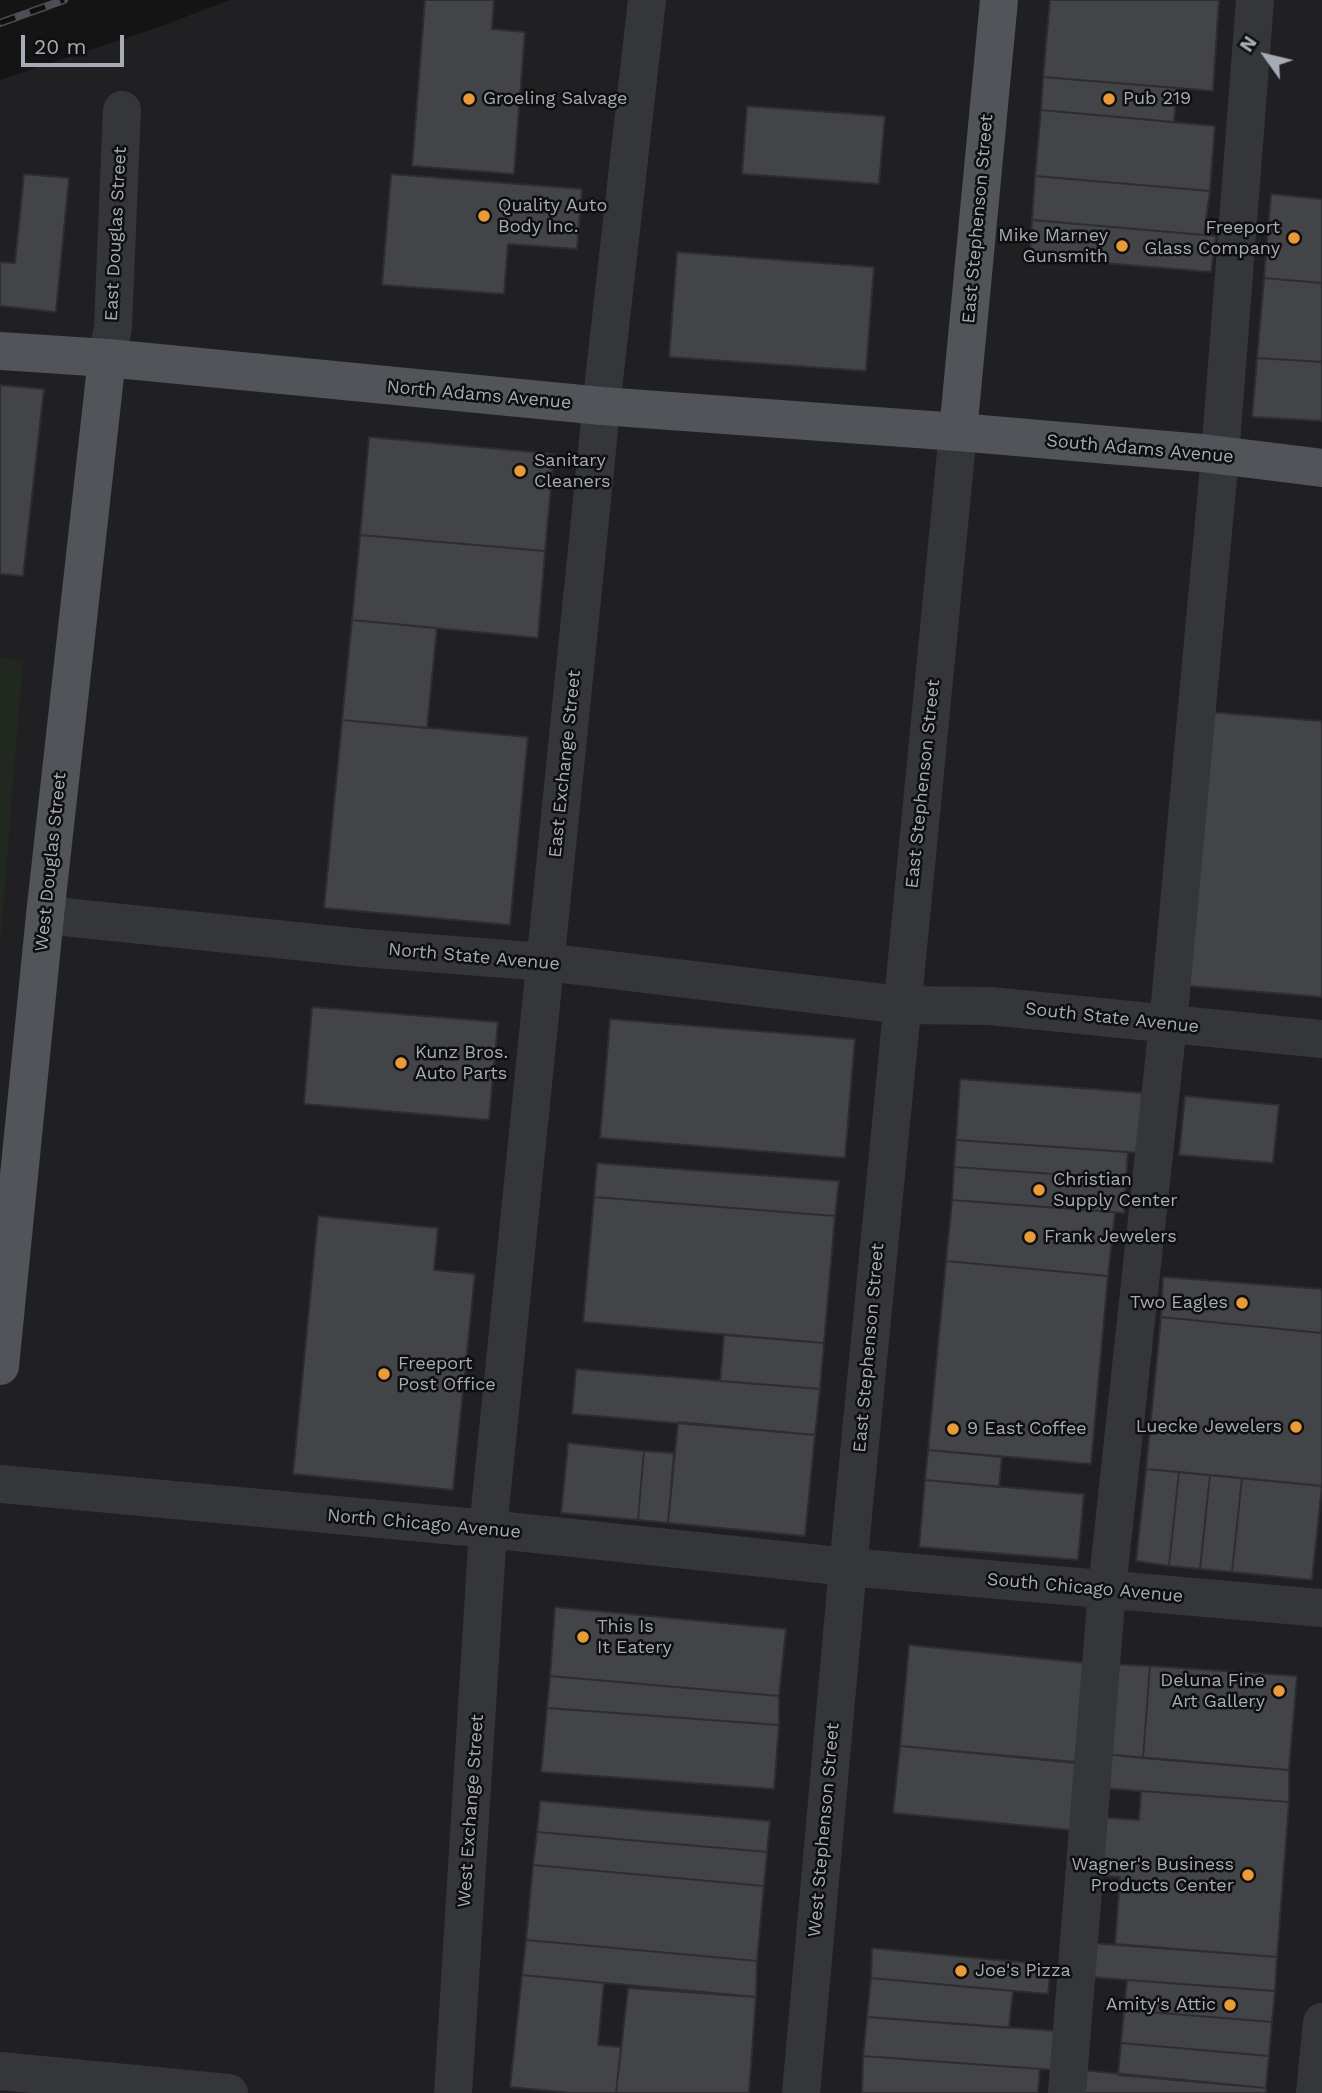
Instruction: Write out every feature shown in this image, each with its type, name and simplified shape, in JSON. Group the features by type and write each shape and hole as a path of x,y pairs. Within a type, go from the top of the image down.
{"main road":[{"name":"East Stephenson Street","path":"958,432 999,0"},
{"name":"North Adams Avenue","path":"0,351 107,358 601,407 958,432"},
{"name":"West Douglas Street","path":"0,1366 45,915 107,358"},
{"name":"South Adams Avenue","path":"958,432 1322,467"}],"street":[{"name":"East Exchange Street","path":"488,1529 601,407 647,0"},
{"path":"1067,2093 1107,1589 1168,1024 1220,456 1255,0"},
{"name":"East Douglas Street","path":"107,358 113,327 122,110"},
{"name":"East Stephenson Street","path":"848,1567 958,432"},
{"name":"North State Avenue","path":"45,915 363,948 545,962 902,1005"},
{"name":"South State Avenue","path":"902,1005 990,1006 1322,1039"},
{"name":"North Chicago Avenue","path":"0,1484 488,1529 848,1567"},
{"name":"West Exchange Street","path":"453,2093 488,1529"},
{"name":"South Chicago Avenue","path":"848,1567 1322,1608"},
{"name":"West Stephenson Street","path":"801,2093 848,1567"},
{"path":"1315,2093 1322,2022"},
{"path":"0,2071 229,2093"}],"shaded area":[{"path":"229,0 1322,0 1322,2093 0,2093 0,80 162,26"},
{"path":"0,658 23,660 0,945"}],"building":[{"name":"Groeling Salvage","path":"425,0 494,0 492,29 525,32 514,174 412,166"},
{"path":"1050,0 1219,0 1213,91 1043,77"},
{"name":"Pub 219","path":"1043,77 1177,88 1174,122 1041,110"},
{"path":"747,106 885,116 879,184 742,174"},
{"path":"1041,110 1215,126 1210,191 1035,176"},
{"path":"24,174 69,178 56,312 0,306 0,262 15,263"},
{"name":"Quality Auto Body Inc.","path":"391,174 582,189 577,249 508,244 504,294 382,285"},
{"path":"1035,176 1210,191 1204,235 1032,220"},
{"name":"Freeport Glass Company","path":"1271,194 1322,199 1322,283 1264,278"},
{"name":"Mike Marney Gunsmith","path":"1032,220 1216,236 1211,272 1030,257"},
{"path":"677,252 874,267 866,371 669,357"},
{"path":"1264,278 1322,283 1322,362 1257,358"},
{"path":"1257,358 1322,362 1322,421 1252,417"},
{"path":"0,385 44,389 23,576 0,574"},
{"path":"369,437 554,454 545,551 360,535"},
{"path":"360,535 545,551 538,638 352,620"},
{"path":"352,620 437,628 427,728 342,720"},
{"path":"1209,712 1322,721 1322,997 1187,986"},
{"path":"342,720 528,737 510,925 324,908"},
{"name":"Kunz Bros. Auto Parts","path":"312,1007 498,1022 489,1120 304,1104"},
{"path":"610,1019 855,1039 845,1158 600,1138"},
{"path":"960,1079 1146,1093 1141,1153 956,1140"},
{"path":"1185,1096 1279,1105 1273,1163 1179,1155"},
{"path":"956,1140 1128,1152 1126,1179 954,1167"},
{"path":"597,1163 839,1181 835,1216 594,1197"},
{"name":"Christian Supply Center","path":"954,1167 1126,1179 1124,1213 952,1200"},
{"path":"594,1197 835,1216 824,1343 583,1322"},
{"name":"Frank Jewelers","path":"952,1200 1115,1212 1108,1276 946,1261"},
{"name":"Freeport Post Office","path":"318,1216 438,1228 434,1270 475,1274 453,1490 293,1474"},
{"path":"946,1261 1108,1276 1091,1464 928,1450"},
{"name":"Two Eagles","path":"1163,1277 1322,1289 1322,1333 1161,1317"},
{"path":"1161,1317 1322,1333 1322,1486 1146,1469"},
{"path":"724,1335 824,1343 820,1389 720,1381"},
{"path":"576,1369 820,1389 815,1435 572,1414"},
{"path":"678,1422 815,1435 805,1536 668,1523"},
{"path":"568,1443 644,1451 638,1520 561,1513"},
{"path":"928,1450 1002,1457 999,1487 925,1480"},
{"path":"644,1451 674,1453 668,1523 638,1520"},
{"path":"1146,1469 1179,1472 1169,1566 1136,1561"},
{"path":"1179,1472 1210,1475 1200,1569 1169,1566"},
{"path":"1210,1475 1242,1478 1232,1572 1200,1569"},
{"path":"1242,1478 1322,1486 1312,1580 1232,1572"},
{"path":"925,1480 1084,1494 1078,1560 919,1547"},
{"path":"555,1607 786,1629 779,1696 550,1676"},
{"path":"909,1645 1086,1663 1075,1762 900,1746"},
{"path":"1111,1664 1150,1666 1143,1758 1103,1754"},
{"path":"1150,1666 1297,1676 1289,1770 1143,1758"},
{"path":"550,1676 779,1696 779,1725 547,1708"},
{"path":"547,1708 779,1725 774,1789 541,1772"},
{"path":"900,1746 1087,1764 1081,1831 893,1813"},
{"path":"1103,1754 1289,1770 1289,1802 1100,1788"},
{"path":"1141,1791 1289,1802 1277,1957 1115,1944 1120,1877 1093,1875 1098,1817 1139,1820"},
{"path":"540,1801 770,1821 767,1852 537,1832"},
{"path":"537,1832 767,1852 764,1886 533,1865"},
{"path":"533,1865 764,1886 757,1961 526,1940"},
{"path":"526,1940 757,1961 756,1997 522,1975"},
{"path":"1091,1943 1277,1957 1275,1991 1089,1977"},
{"name":"Joe's Pizza","path":"872,1948 1051,1965 1048,1994 871,1978"},
{"path":"522,1975 604,1983 598,2045 621,2047 616,2093 571,2093 510,2087"},
{"path":"871,1978 1013,1991 1009,2028 867,2017"},
{"path":"1127,1980 1275,1991 1272,2022 1124,2010"},
{"path":"628,1988 756,1997 749,2093 616,2093"},
{"path":"1124,2010 1272,2022 1269,2056 1121,2043"},
{"path":"867,2017 1058,2031 1054,2070 863,2056"},
{"path":"1121,2043 1269,2056 1266,2088 1118,2075"},
{"path":"863,2056 1040,2069 1038,2093 862,2093"},
{"path":"1081,2070 1266,2088 1266,2093 1079,2093"}],"railway":[{"path":"0,23 64,0"}],"place":[{"name":"Groeling Salvage","path":"469,99"},
{"name":"Pub 219","path":"1109,99"},
{"name":"Quality Auto Body Inc.","path":"484,216"},
{"name":"Freeport Glass Company","path":"1294,238"},
{"name":"Mike Marney Gunsmith","path":"1122,246"},
{"name":"Sanitary Cleaners","path":"520,471"},
{"name":"Kunz Bros. Auto Parts","path":"401,1063"},
{"name":"Christian Supply Center","path":"1039,1190"},
{"name":"Frank Jewelers","path":"1030,1237"},
{"name":"Two Eagles","path":"1242,1303"},
{"name":"Freeport Post Office","path":"384,1374"},
{"name":"Luecke Jewelers","path":"1296,1427"},
{"name":"9 East Coffee","path":"953,1429"},
{"name":"This Is It Eatery","path":"583,1637"},
{"name":"Deluna Fine Art Gallery","path":"1279,1691"},
{"name":"Wagner's Business Products Center","path":"1248,1875"},
{"name":"Joe's Pizza","path":"961,1971"},
{"name":"Amity's Attic","path":"1230,2005"}]}
